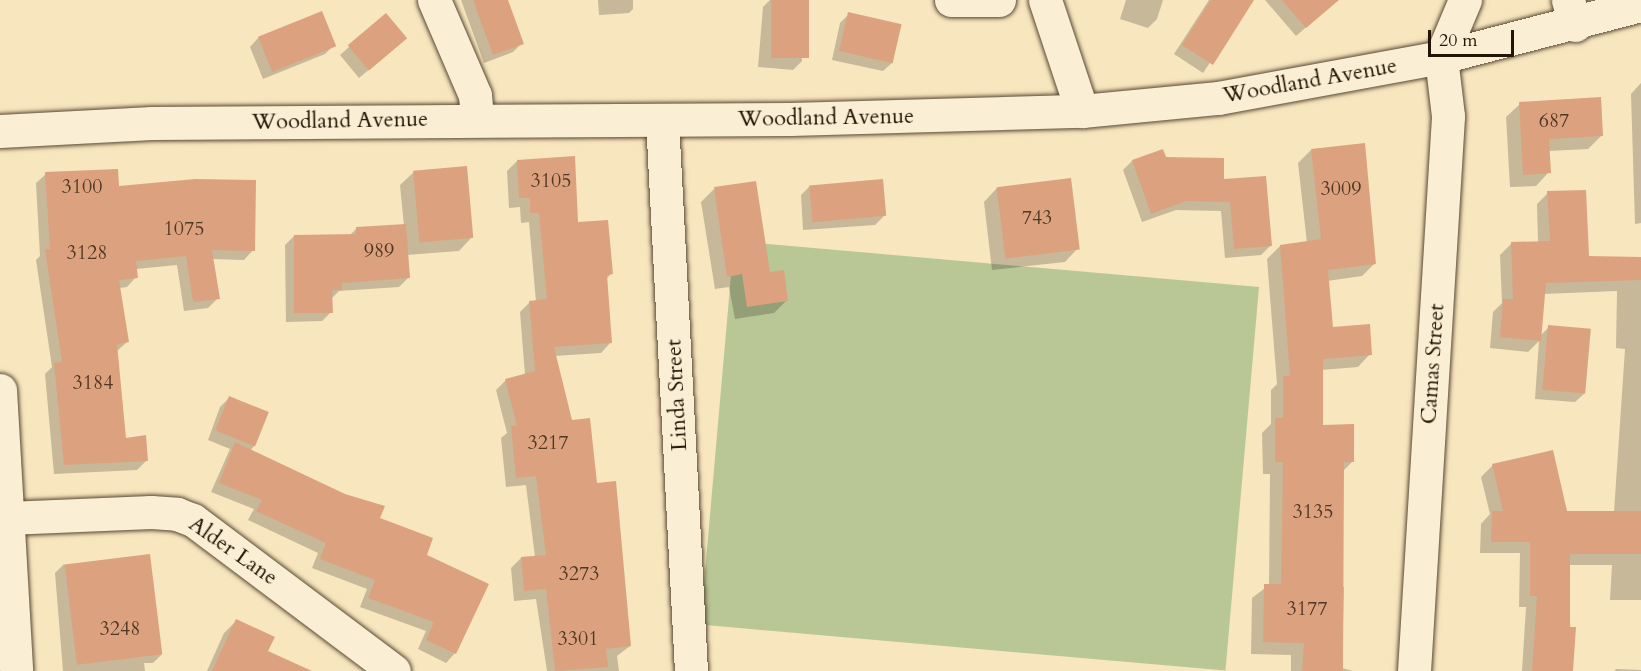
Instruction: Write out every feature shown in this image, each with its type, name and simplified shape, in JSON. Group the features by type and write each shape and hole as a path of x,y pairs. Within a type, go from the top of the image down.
{"street":[{"path":"434,0 466,72 477,119"},
{"path":"951,0 999,0"},
{"path":"1045,0 1082,111"},
{"path":"1441,57 1465,0"},
{"name":"Woodland Avenue","path":"0,131 152,123 477,119 662,120 1082,111 1218,98 1441,57 1571,12 1641,5"},
{"name":"Camas Street","path":"1414,671 1448,116 1441,57"},
{"name":"Linda Street","path":"662,120 691,671"},
{"path":"0,390 16,671"},
{"name":"Alder Lane","path":"7,518 151,512 177,514 193,520 394,671"}],"green space":[{"path":"734,241 1259,287 1225,671 700,625"}],"building":[{"path":"473,0 508,0 524,44 493,55"},
{"path":"771,0 809,0 809,58 771,58"},
{"path":"1211,0 1254,0 1213,65 1182,45"},
{"path":"1282,0 1339,0 1306,28"},
{"path":"322,11 336,46 272,72 258,37"},
{"path":"848,12 902,24 893,63 839,51"},
{"path":"386,13 407,38 369,70 348,45"},
{"path":"1601,97 1603,136 1549,139 1551,173 1523,175 1519,102"},
{"path":"1365,143 1376,264 1328,270 1333,327 1370,324 1372,355 1323,359 1323,425 1354,424 1354,462 1344,462 1343,671 1302,671 1304,643 1263,642 1264,584 1281,584 1283,462 1275,462 1275,418 1283,418 1283,376 1290,376 1280,245 1321,239 1311,149"},
{"path":"1163,149 1166,157 1224,158 1224,179 1266,176 1272,246 1234,249 1230,202 1186,201 1151,214 1132,160"},
{"path":"575,156 578,222 608,220 613,274 607,275 612,343 554,347 572,420 590,418 597,483 616,481 631,646 606,649 608,667 555,671 546,589 524,591 521,557 546,555 536,476 516,478 511,426 517,426 505,379 535,371 529,301 547,299 539,213 530,213 530,198 519,198 517,160"},
{"path":"467,166 473,238 419,242 413,171"},
{"path":"118,169 119,186 195,179 256,180 255,251 212,250 220,299 193,302 186,256 136,261 138,278 119,280 129,342 117,344 126,438 146,435 148,461 64,465 54,363 62,362 45,249 50,249 45,172"},
{"path":"1071,178 1080,249 1005,259 997,187"},
{"path":"883,179 886,216 813,222 809,185"},
{"path":"756,181 770,272 784,270 788,301 747,307 742,274 727,277 714,187"},
{"path":"1586,190 1589,256 1641,257 1641,280 1546,283 1541,341 1500,337 1503,299 1513,299 1511,242 1550,241 1547,191"},
{"path":"406,224 410,278 342,283 342,290 332,290 333,313 294,313 294,235 356,234 356,227"},
{"path":"1548,325 1591,329 1585,394 1542,390"},
{"path":"229,396 269,412 255,446 215,430"},
{"path":"235,442 345,494 385,506 380,518 433,538 427,555 489,584 456,654 426,640 434,622 368,598 375,580 320,559 326,543 256,511 262,500 219,483"},
{"path":"1553,450 1567,511 1641,511 1641,554 1570,554 1570,627 1576,627 1573,671 1532,671 1537,596 1530,596 1530,542 1491,542 1492,511 1503,511 1492,464"},
{"path":"150,554 162,654 77,665 65,564"},
{"path":"236,619 275,637 268,651 312,671 212,671"}]}
